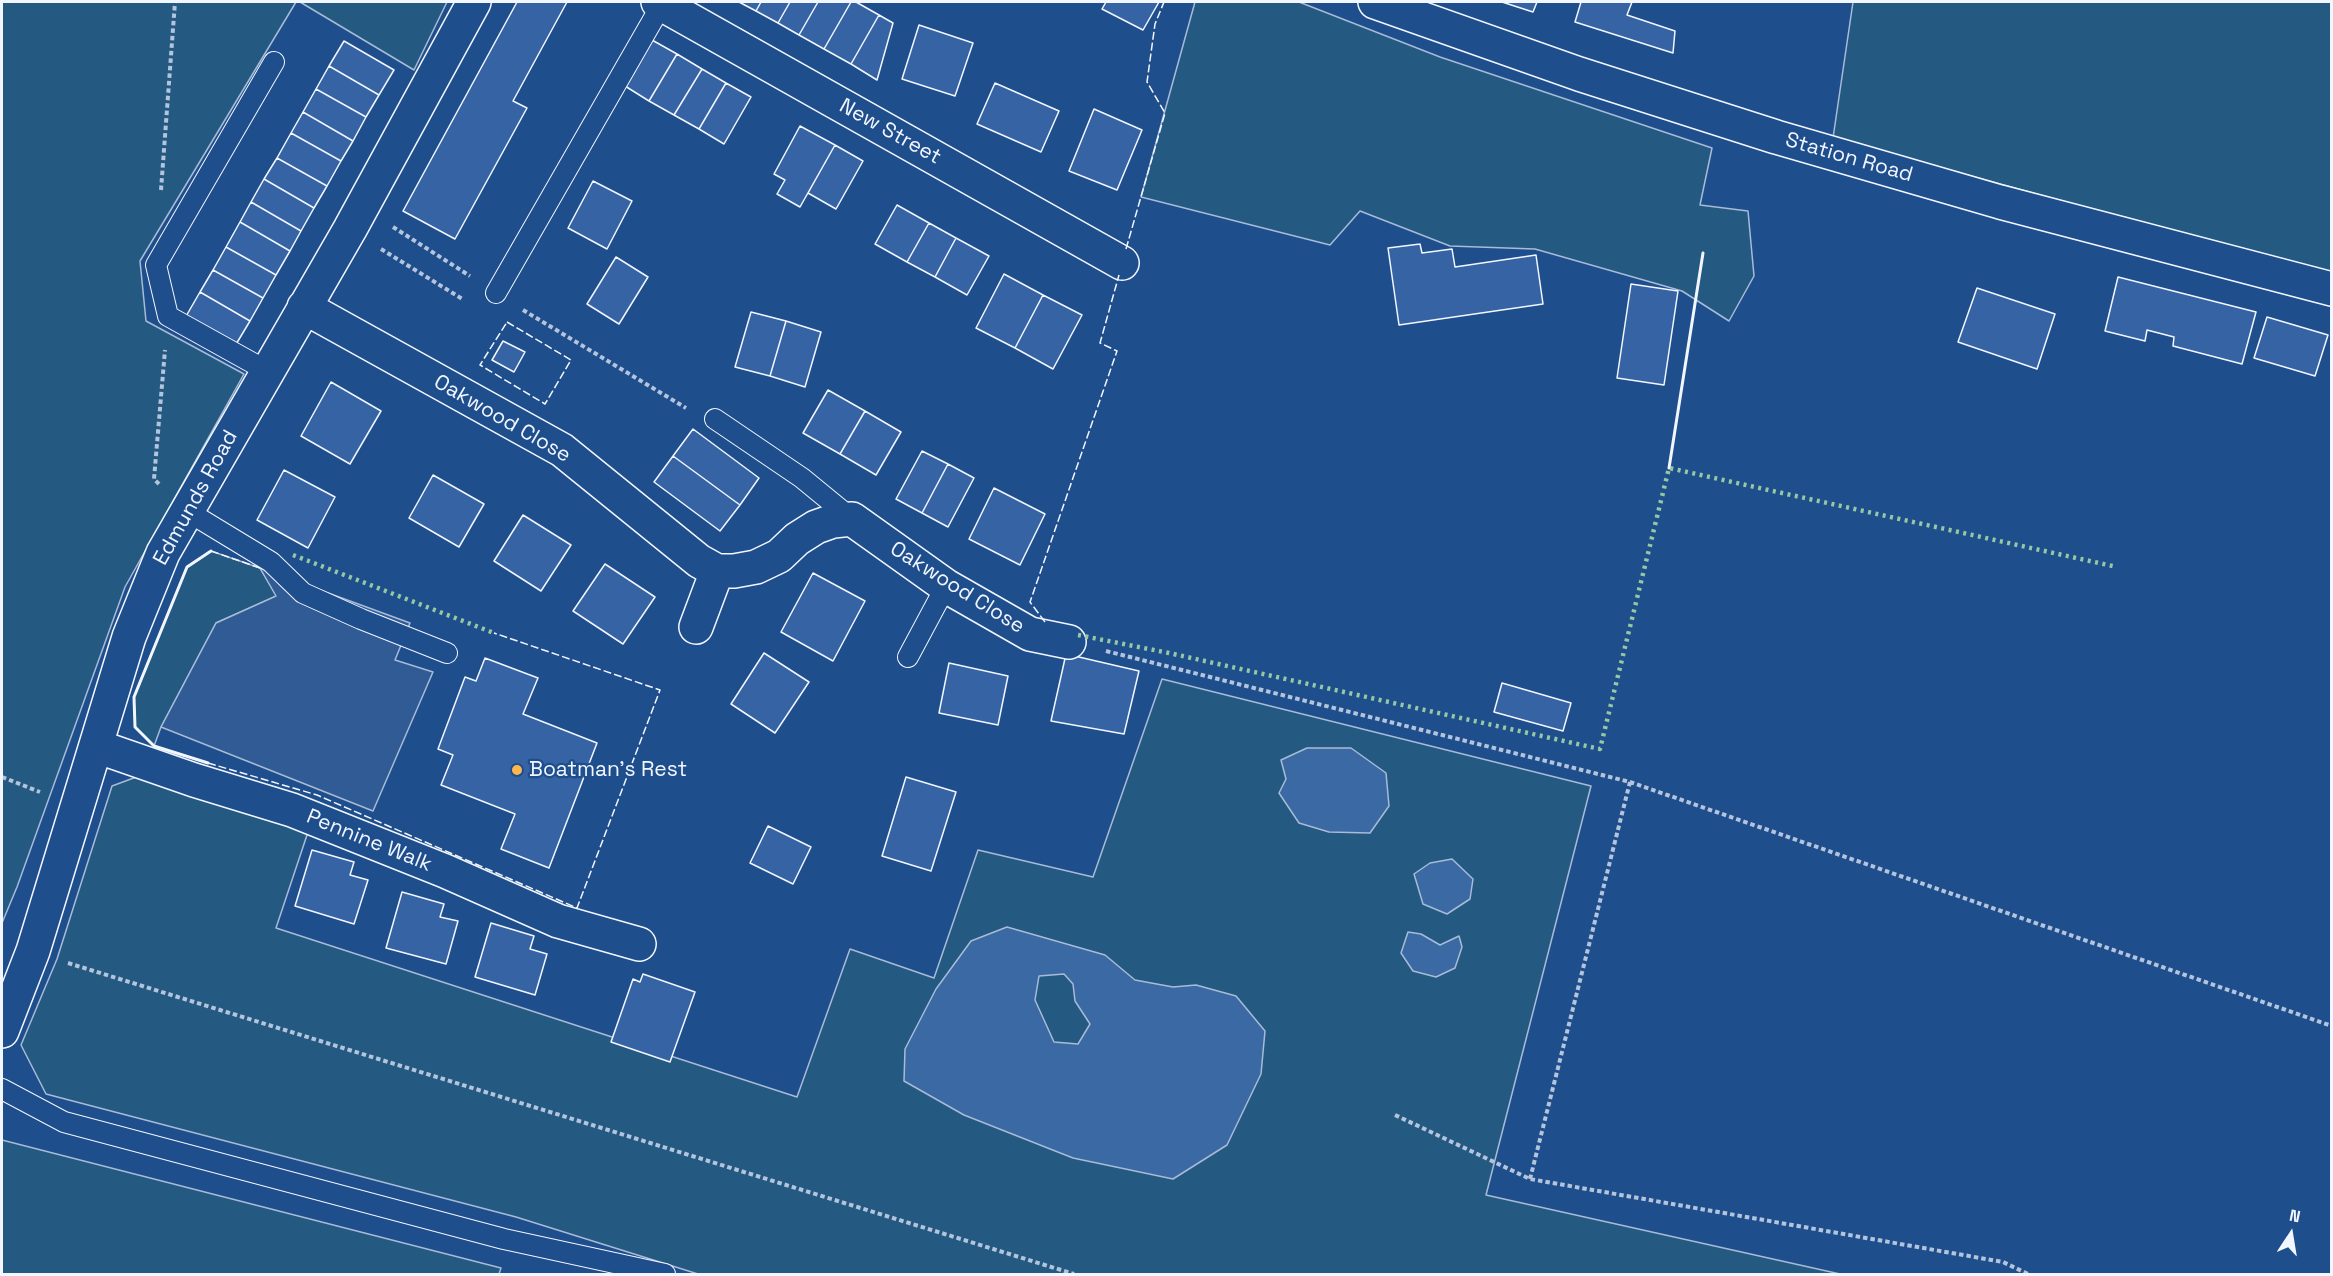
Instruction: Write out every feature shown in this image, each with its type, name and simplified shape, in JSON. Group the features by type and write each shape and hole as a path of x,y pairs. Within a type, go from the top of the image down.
{"street":[{"name":"Edmunds Road","path":"2,1031 33,951 129,637 163,553 356,218 474,2"},
{"name":"Station Road","path":"1375,2 1579,74 1776,137 2000,202 2331,289"},
{"name":"New Street","path":"660,3 1122,263"},
{"name":"Oakwood Close","path":"304,307 562,450 699,561 717,571"},
{"name":"Oakwood Close","path":"852,519 946,586 1030,634 1068,642"},
{"path":"696,627 717,571 756,567 779,556 797,539 816,527 832,521 852,519"},
{"name":"Pennine Walk","path":"96,746 194,780 292,810 558,921 639,944"}],"lane":[{"path":"496,293 660,3"},
{"path":"267,371 168,316 156,265 274,62"},
{"name":"Oakwood Close","path":"715,419 802,478 852,519"},
{"path":"187,511 271,562 303,593 447,653"},
{"path":"908,657 946,586"},
{"path":"2,1089 64,1122 504,1239 649,1269 664,1275"}],"path":[{"path":"161,196 174,2"},
{"path":"356,218 496,293"},
{"path":"356,218 465,301"},
{"path":"516,306 698,415 715,419"},
{"path":"168,316 154,479 187,511"},
{"path":"1068,642 1630,782 2331,1026"},
{"path":"1530,1179 1630,782"},
{"path":"33,951 1074,1275"},
{"path":"1395,1115 1530,1179 2003,1262 2028,1275"}],"shaded area":[{"path":"2,2 296,2 140,261 146,321 244,374 125,587 2,923"},
{"path":"300,2 447,2 414,70"},
{"path":"1195,2 1299,2 1440,57 1712,148 1700,205 1748,211 1754,276 1729,321 1682,291 1535,249 1450,246 1360,211 1330,245 1141,197"},
{"path":"1853,2 2331,2 2331,275 1833,138"},
{"path":"211,551 260,568 277,596 216,623 161,727 154,746 135,727 134,697 187,567"},
{"path":"260,568 410,623 395,660 433,672 373,811 161,727 216,623 276,596"},
{"path":"1162,679 1591,786 1486,1195 1840,1274 698,1274 516,1217 46,1094 21,1045 57,959 112,786 139,776 309,829 276,928 797,1097 850,949 934,978 978,850 1093,877"},
{"path":"1307,748 1351,748 1386,773 1389,806 1370,833 1329,832 1299,823 1279,793 1286,779 1281,760"},
{"path":"1452,859 1473,879 1470,899 1447,914 1423,904 1414,874 1430,863"},
{"path":"1007,927 1105,955 1135,980 1173,987 1196,985 1236,996 1265,1031 1261,1074 1227,1145 1173,1179 1073,1158 964,1115 904,1081 905,1049 936,989 971,941","holes":["1064,974 1073,984 1075,1001 1090,1024 1078,1044 1054,1042 1035,1000 1039,976"]},
{"path":"1408,932 1421,934 1440,945 1459,936 1462,947 1455,968 1436,977 1413,971 1401,953"},
{"path":"2,1140 501,1268 499,1274 2,1274"}],"building":[{"path":"517,2 567,2 513,101 527,108 455,239 403,211"},
{"path":"739,2 761,2 756,11"},
{"path":"761,2 790,2 778,23 756,11"},
{"path":"790,2 818,2 799,35 778,23"},
{"path":"818,2 851,2 824,49 799,35"},
{"path":"851,2 856,2 879,15 851,64 824,49"},
{"path":"1106,2 1159,2 1143,30 1102,9"},
{"path":"1502,2 1537,2 1533,12"},
{"path":"1581,2 1632,2 1627,15 1675,31 1673,53 1575,22"},
{"path":"879,15 893,23 877,80 851,64"},
{"path":"919,25 973,43 955,96 902,79"},
{"path":"652,40 677,54 649,101 625,86"},
{"path":"344,41 394,70 379,95 329,66"},
{"path":"677,54 702,69 674,115 649,101"},
{"path":"329,66 379,95 366,117 316,89"},
{"path":"702,69 726,83 699,129 674,115"},
{"path":"726,83 751,97 724,144 699,129"},
{"path":"995,83 1059,111 1041,152 977,124"},
{"path":"316,89 366,117 353,141 303,112"},
{"path":"1094,109 1142,130 1117,190 1069,171"},
{"path":"303,112 353,141 341,161 291,133"},
{"path":"800,126 835,145 800,207 777,194 785,180 774,174"},
{"path":"291,133 341,161 327,186 277,158"},
{"path":"835,145 863,161 836,209 808,193"},
{"path":"277,158 327,186 314,208 264,179"},
{"path":"264,179 314,208 301,231 251,202"},
{"path":"593,181 632,201 607,249 568,228"},
{"path":"251,202 301,231 290,251 240,222"},
{"path":"897,205 929,223 907,262 875,244"},
{"path":"240,222 290,251 276,275 226,247"},
{"path":"929,223 956,238 935,277 907,262"},
{"path":"956,238 989,256 967,295 935,277"},
{"path":"1420,244 1422,253 1452,249 1455,267 1536,255 1543,304 1399,325 1388,248"},
{"path":"226,247 276,275 263,298 213,270"},
{"path":"616,257 648,277 619,324 587,304"},
{"path":"213,270 263,298 250,321 200,292"},
{"path":"1004,274 1043,295 1015,348 976,328"},
{"path":"2118,277 2256,312 2242,364 2173,346 2174,337 2147,330 2145,341 2105,331"},
{"path":"1631,284 1678,291 1664,385 1617,378"},
{"path":"1977,288 2055,314 2037,369 1958,342"},
{"path":"200,292 250,321 235,346 185,318"},
{"path":"1043,295 1082,315 1053,369 1015,348"},
{"path":"751,312 786,321 770,376 735,367"},
{"path":"2267,317 2328,335 2315,376 2254,358"},
{"path":"786,321 821,332 805,387 770,376"},
{"path":"503,341 525,352 514,372 492,360"},
{"path":"331,382 381,411 350,464 301,436"},
{"path":"828,390 865,411 840,454 803,433"},
{"path":"865,411 901,432 876,475 840,454"},
{"path":"693,429 759,478 740,505 673,456"},
{"path":"922,451 948,464 922,513 896,499"},
{"path":"673,456 740,505 720,531 654,482"},
{"path":"948,464 974,478 948,527 922,513"},
{"path":"284,470 335,497 308,548 257,520"},
{"path":"433,475 484,504 459,547 409,518"},
{"path":"994,488 1045,514 1020,565 969,539"},
{"path":"523,515 571,545 541,591 494,561"},
{"path":"605,564 655,597 623,644 573,611"},
{"path":"813,573 865,601 833,661 781,632"},
{"path":"764,653 809,682 775,733 731,704"},
{"path":"1066,654 1139,671 1124,734 1051,721"},
{"name":"Boatman's Rest","path":"485,658 538,678 523,714 597,743 549,868 501,849 515,814 441,785 453,755 438,749 465,677 476,681"},
{"path":"949,663 1008,676 998,725 939,713"},
{"path":"1502,683 1571,703 1563,731 1494,712"},
{"path":"906,777 956,792 931,871 882,856"},
{"path":"768,826 811,847 793,884 750,863"},
{"path":"312,850 354,862 350,875 368,880 354,924 295,906"},
{"path":"402,892 444,904 440,917 458,921 446,964 386,948"},
{"path":"491,923 534,936 530,949 547,954 535,995 475,977"},
{"path":"643,974 695,992 670,1062 611,1042 633,979 640,982"}],"hedge":[{"path":"1078,635 1169,653 1600,749 1669,468 2117,567"},
{"path":"293,555 494,633"}],"fence":[{"path":"1126,249 1165,113 1147,82 1155,24 1164,2"},
{"path":"1045,622 1030,602 1117,351 1100,343 1119,275"},
{"path":"507,322 571,360 545,404 480,365 507,322"},
{"path":"211,551 260,568"},
{"path":"208,763 317,795 577,908 660,690 494,633"}],"wall":[{"path":"1669,468 1703,253"},
{"path":"208,763 154,746 135,727 134,697 187,567 211,551"}],"place":[{"name":"Boatman's Rest","path":"517,770"}]}
